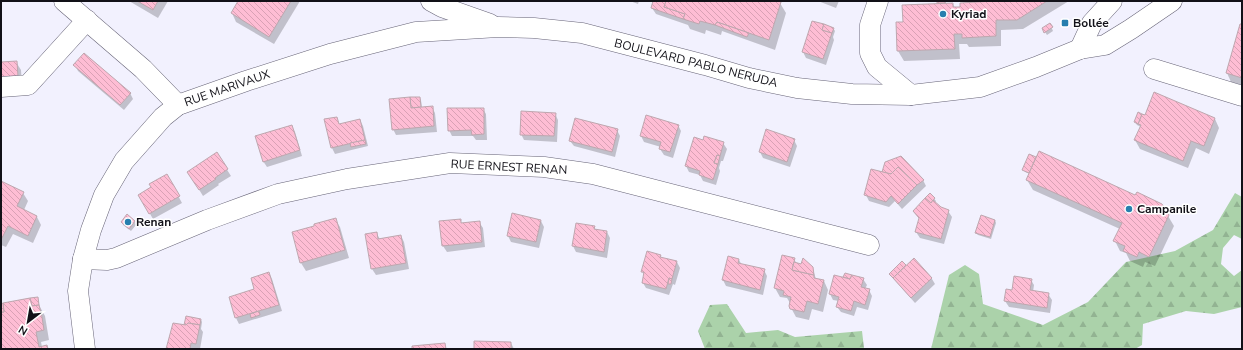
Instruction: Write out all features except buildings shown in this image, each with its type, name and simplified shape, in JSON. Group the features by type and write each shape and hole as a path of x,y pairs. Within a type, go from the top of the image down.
{"street":[{"path":"64,1 143,69 178,105"},
{"path":"431,1 442,7 498,27"},
{"path":"878,1 870,25 870,53 877,67 911,95"},
{"path":"1080,48 1092,24 1112,1"},
{"name":"BOULEVARD PABLO NERUDA","path":"498,27 534,28 582,33 749,78 797,88 852,94 911,95 980,87 1036,67 1080,48 1105,45 1172,1"},
{"path":"1,87 28,85 87,20"},
{"name":"RUE MARIVAUX","path":"85,349 78,291 83,259 91,230 104,195 124,161 162,118 178,105 246,81 322,57 416,32 498,27"},
{"path":"1154,69 1242,96"},
{"name":"RUE ERNEST RENAN","path":"83,259 106,260 116,258 207,220 278,194 348,179 450,163 544,167 593,174 869,245"}],"green space":[{"path":"1235,193 1242,197 1242,239 1234,235 1223,248 1221,264 1234,276 1242,270 1242,307 1214,314 1186,311 1143,324 1142,345 1135,349 931,349 949,275 965,265 979,274 983,304 1043,325 1088,302 1126,262 1175,251 1213,230"},
{"path":"727,304 746,333 778,330 795,337 862,331 864,348 870,349 705,349 698,331 710,305"}],"place":[{"name":"Kyriad","path":"943,14"},
{"name":"Bollée","path":"1065,23"},
{"name":"Campanile","path":"1129,209"},
{"name":"Renan","path":"128,222"}]}
